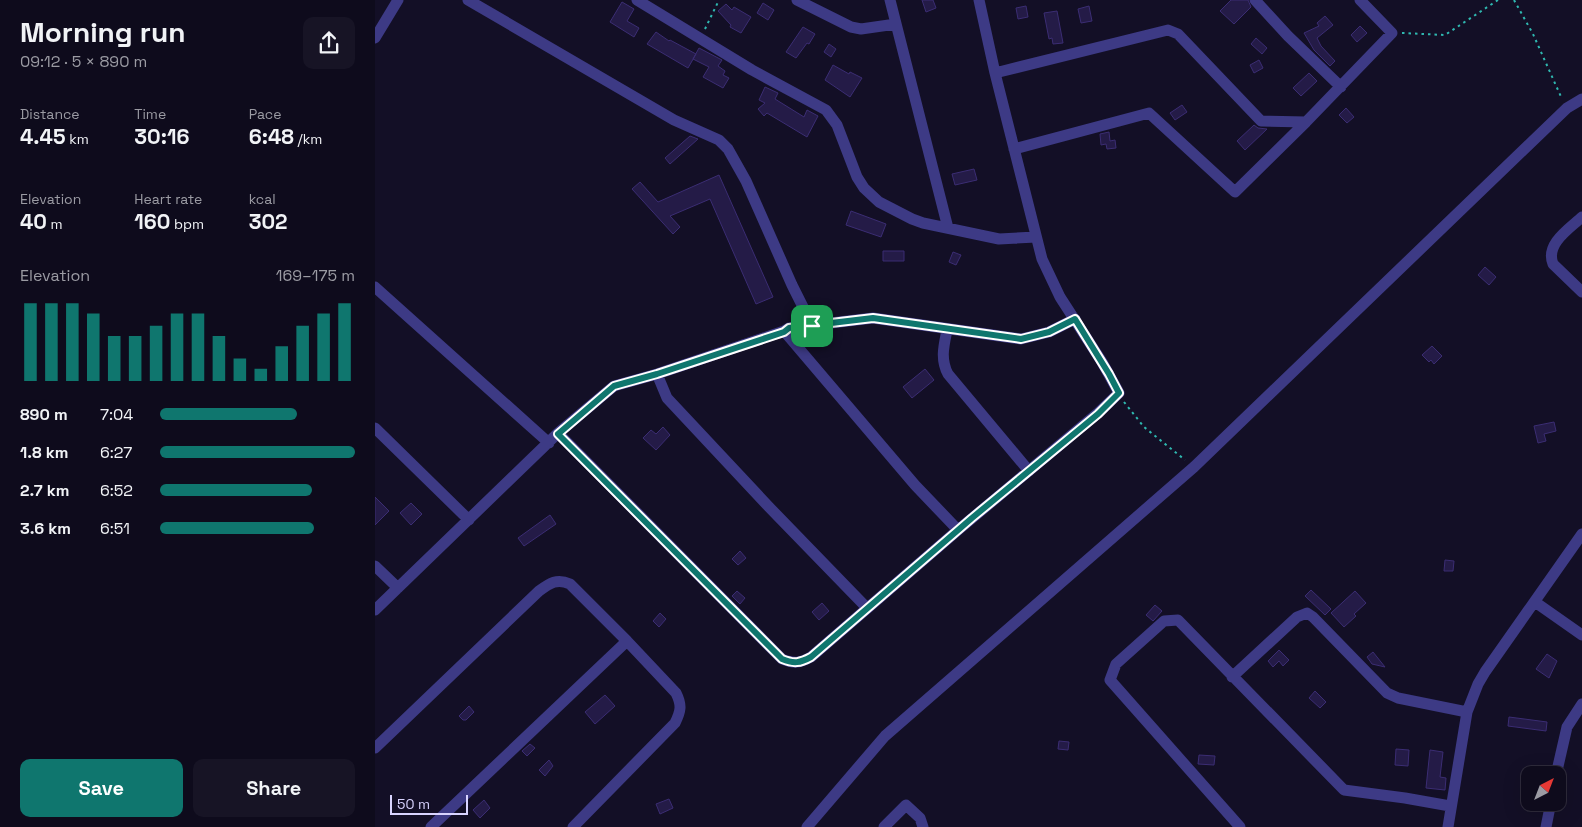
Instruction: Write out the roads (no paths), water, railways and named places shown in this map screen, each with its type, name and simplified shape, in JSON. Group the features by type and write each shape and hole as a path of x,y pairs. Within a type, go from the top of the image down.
{"street":[{"path":"375,38 398,0"},
{"path":"468,0 674,120 719,140 728,149 746,181 791,285 812,326"},
{"path":"637,0 752,70 825,110 833,117 837,125 857,177 871,195 911,219 999,239 1036,237"},
{"path":"797,0 851,28 861,29 896,24"},
{"path":"890,0 948,228"},
{"path":"558,434 782,659 795,663 811,657 958,530 1098,414 1119,393 1051,282 1042,259 979,0"},
{"path":"1255,0 1288,36 1341,87"},
{"path":"1015,149 1149,113 1235,192 1341,87 1392,32 1359,0"},
{"path":"995,72 1168,30 1178,34 1261,121 1306,122"},
{"path":"807,827 885,736 1194,467 1567,108 1582,99"},
{"path":"1582,217 1553,246 1551,258 1553,264 1582,292"},
{"path":"375,287 549,443"},
{"path":"375,610 558,434 614,386 657,374 784,332 789,328 873,318 1021,339 1049,332 1075,319"},
{"path":"947,330 943,359 948,374 1029,471"},
{"path":"784,332 915,485 958,530"},
{"path":"657,374 667,398 867,608"},
{"path":"375,428 469,520"},
{"path":"1448,827 1467,712 1478,684 1582,534"},
{"path":"375,566 398,588"},
{"path":"375,748 539,591 557,580 570,584 627,641 676,694 681,703 680,714 675,723 573,827"},
{"path":"1535,602 1582,635"},
{"path":"1232,677 1297,617 1307,614 1313,617 1387,694 1467,712"},
{"path":"1240,827 1110,680 1116,664 1164,621 1178,620 1344,790 1450,806"},
{"path":"431,827 627,641"},
{"path":"1558,766 1567,727 1582,704"},
{"path":"885,827 906,805 920,818 923,827"},
{"path":"1546,827 1549,811"}]}
